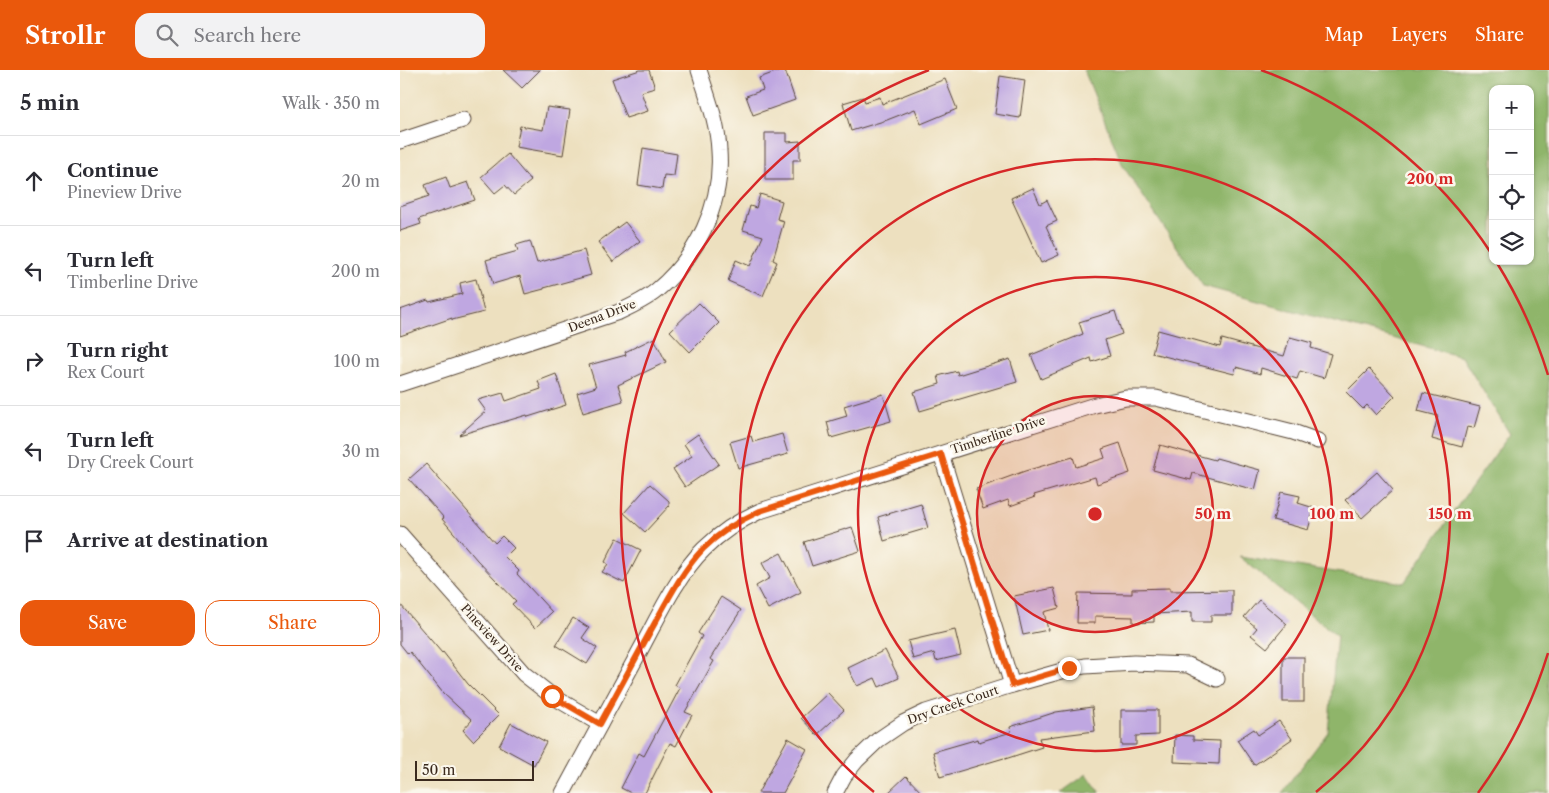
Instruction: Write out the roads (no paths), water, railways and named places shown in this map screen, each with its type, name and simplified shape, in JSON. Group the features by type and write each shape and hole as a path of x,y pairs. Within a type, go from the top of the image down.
{"street":[{"name":"Deena Drive","path":"400,384 619,312 655,292 677,270 696,245 710,214 718,180 720,151 712,111 699,70"},
{"path":"400,141 463,120"},
{"name":"Timberline Drive","path":"563,793 666,602 703,550 717,537 744,518 760,511 1095,405 1126,398 1156,398 1294,432 1318,441"},
{"path":"941,454 1012,685"},
{"name":"Pineview Drive","path":"400,534 524,674 552,696 600,724"},
{"name":"Dry Creek Court","path":"835,793 844,776 857,760 878,740 903,723 926,712 1012,685 1069,668 1134,663 1188,665 1217,679"}]}
